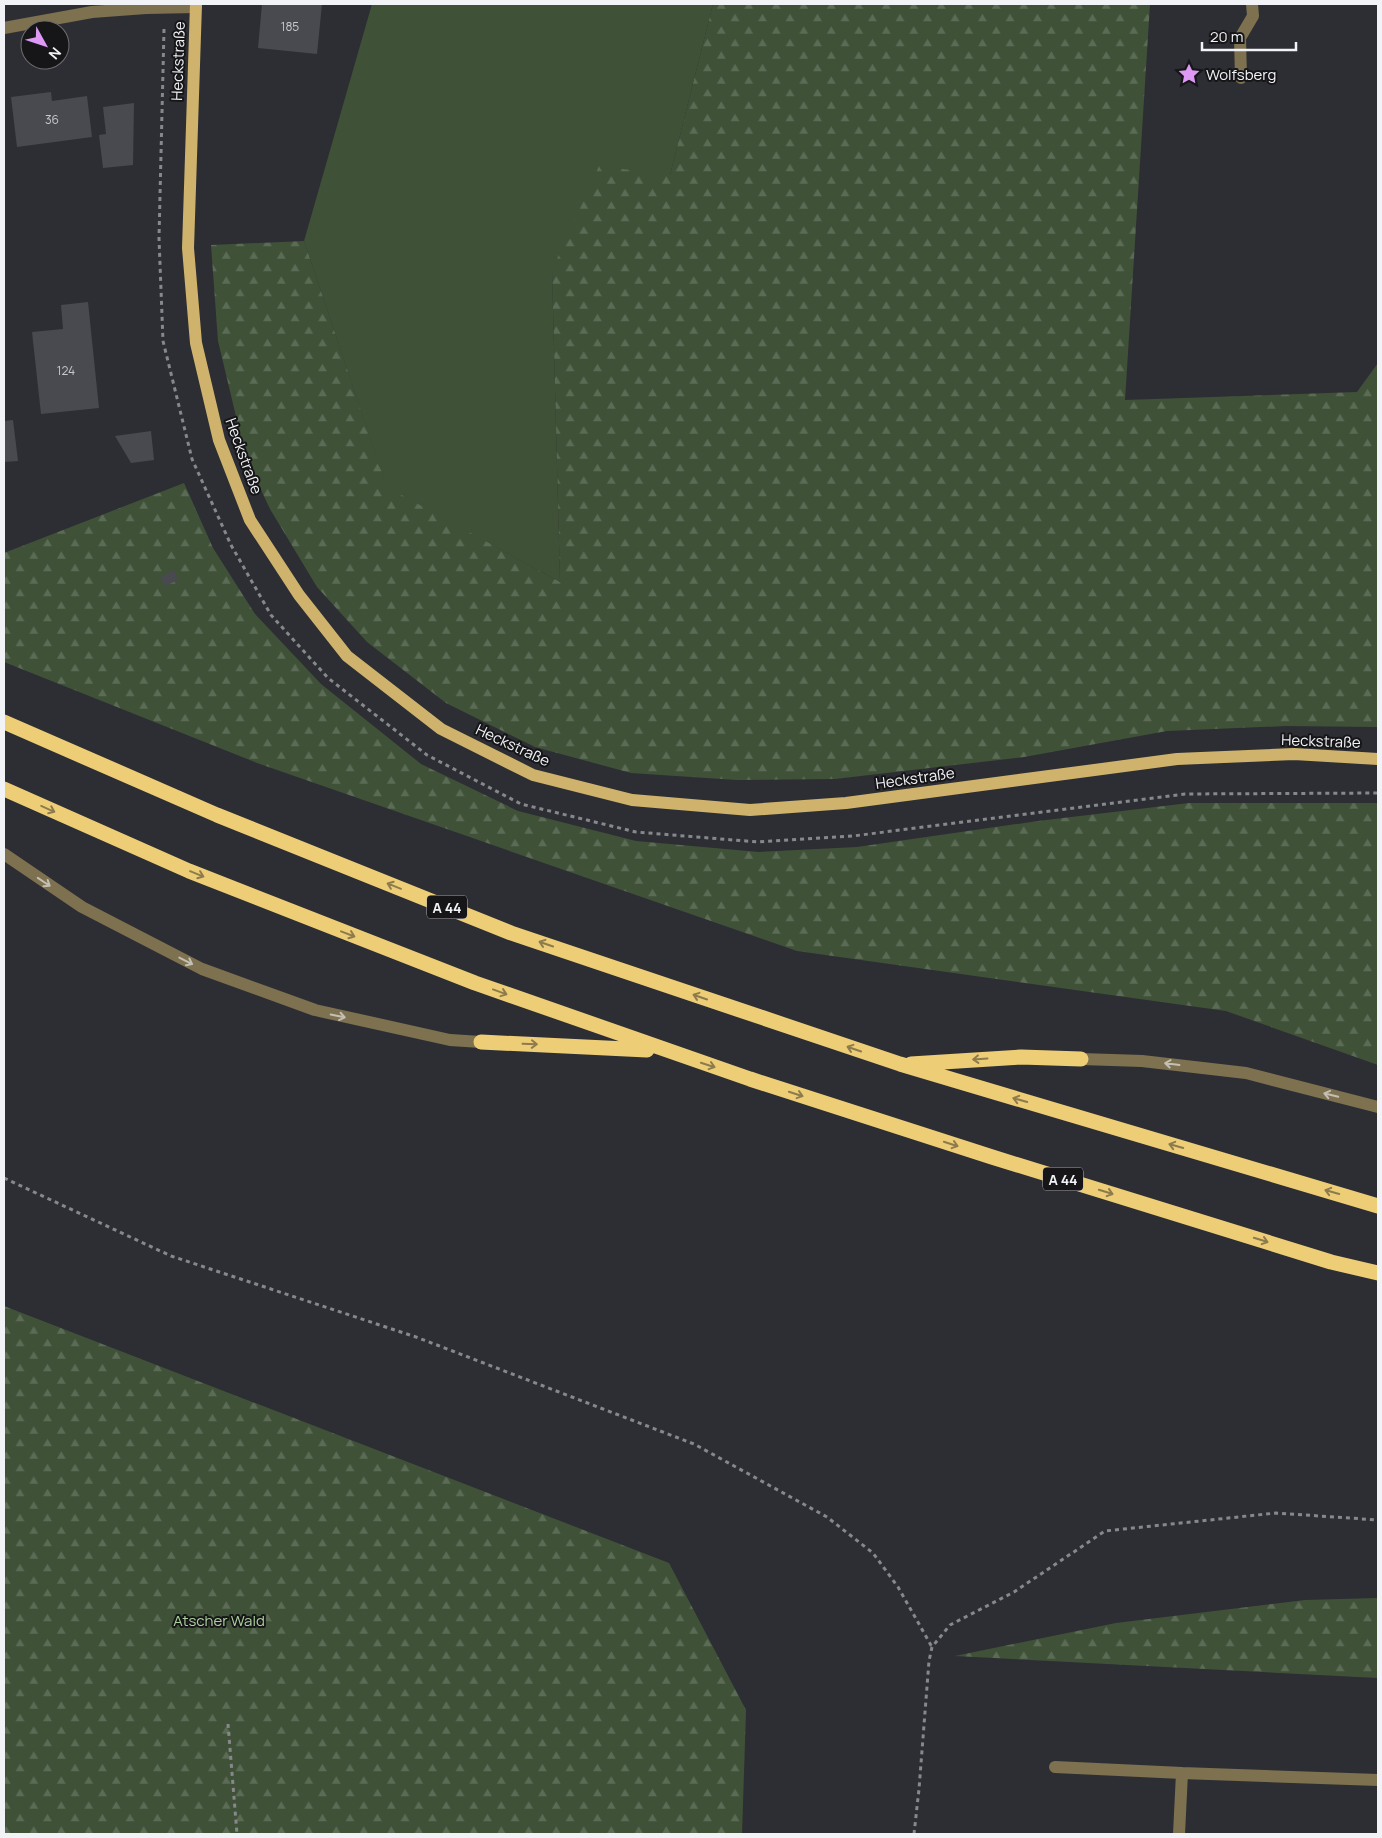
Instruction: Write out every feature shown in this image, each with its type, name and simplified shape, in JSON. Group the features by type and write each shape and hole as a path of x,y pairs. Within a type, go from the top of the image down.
{"highway":[{"name":"A 44","path":"4,722 217,815 511,932 900,1064 1378,1206"},
{"name":"A 44","path":"4,789 199,875 475,983 666,1051 992,1157 1331,1262 1378,1273"},
{"path":"481,1042 666,1051"},
{"path":"900,1064 1021,1057 1081,1059"}],"main road":[{"name":"Heckstraße","path":"196,6 188,248 196,344 219,440 250,520 299,595 347,656 441,729 532,775 632,800 750,810 846,803 1177,759 1294,754 1378,759"}],"street":[{"path":"1241,78 1240,38 1253,16 1252,4"},
{"path":"4,28 92,12 196,6"},
{"path":"4,854 82,907 202,969 316,1010 450,1040 481,1042"},
{"path":"1081,1059 1142,1061 1246,1073 1378,1107"},
{"path":"1055,1767 1378,1780"},
{"path":"1179,1834 1182,1773"}],"path":[{"path":"196,6 162,30 159,238 164,341 192,459 231,545 271,615 328,678 427,755 521,804 636,832 758,842 853,836 1185,794 1378,793"},
{"path":"4,1178 171,1256 416,1337 694,1444 827,1517 873,1553 898,1587 932,1647"},
{"path":"914,1834 920,1789 929,1661 932,1647 950,1625 1014,1592 1105,1531 1276,1513 1378,1520"},
{"path":"228,1724 237,1834"}],"green space":[{"path":"372,4 713,4 670,175 552,270 560,582 387,488 304,241"},
{"path":"713,4 1150,4 1125,400 1357,392 1378,363 1378,727 1286,726 1167,731 1024,757 835,779 737,780 631,773 535,747 446,703 367,642 317,587 270,509 246,458 218,341 211,245 304,241 387,487 560,582 552,270 599,166 670,175"},
{"path":"184,483 213,548 255,614 321,684 421,764 518,811 636,841 759,852 857,847 1038,821 1189,803 1378,803 1378,1065 1226,1011 797,951 257,763 4,662 4,553"},
{"name":"Atscher Wald","path":"4,1306 669,1563 746,1710 742,1834 4,1834"},
{"path":"1378,1598 1378,1678 955,1656 1116,1623 1305,1600"}],"building":[{"path":"262,4 322,4 317,54 258,48"},
{"path":"51,92 52,101 87,96 92,137 17,147 11,97"},
{"path":"134,103 133,165 103,168 99,135 106,134 103,107"},
{"path":"88,302 99,408 41,414 32,332 63,329 61,305"},
{"path":"13,420 18,461 4,462 4,421"},
{"path":"151,431 154,460 131,463 115,436"},
{"path":"174,570 178,580 165,586 160,577"}],"place":[{"name":"Wolfsberg","path":"1189,74"}]}
